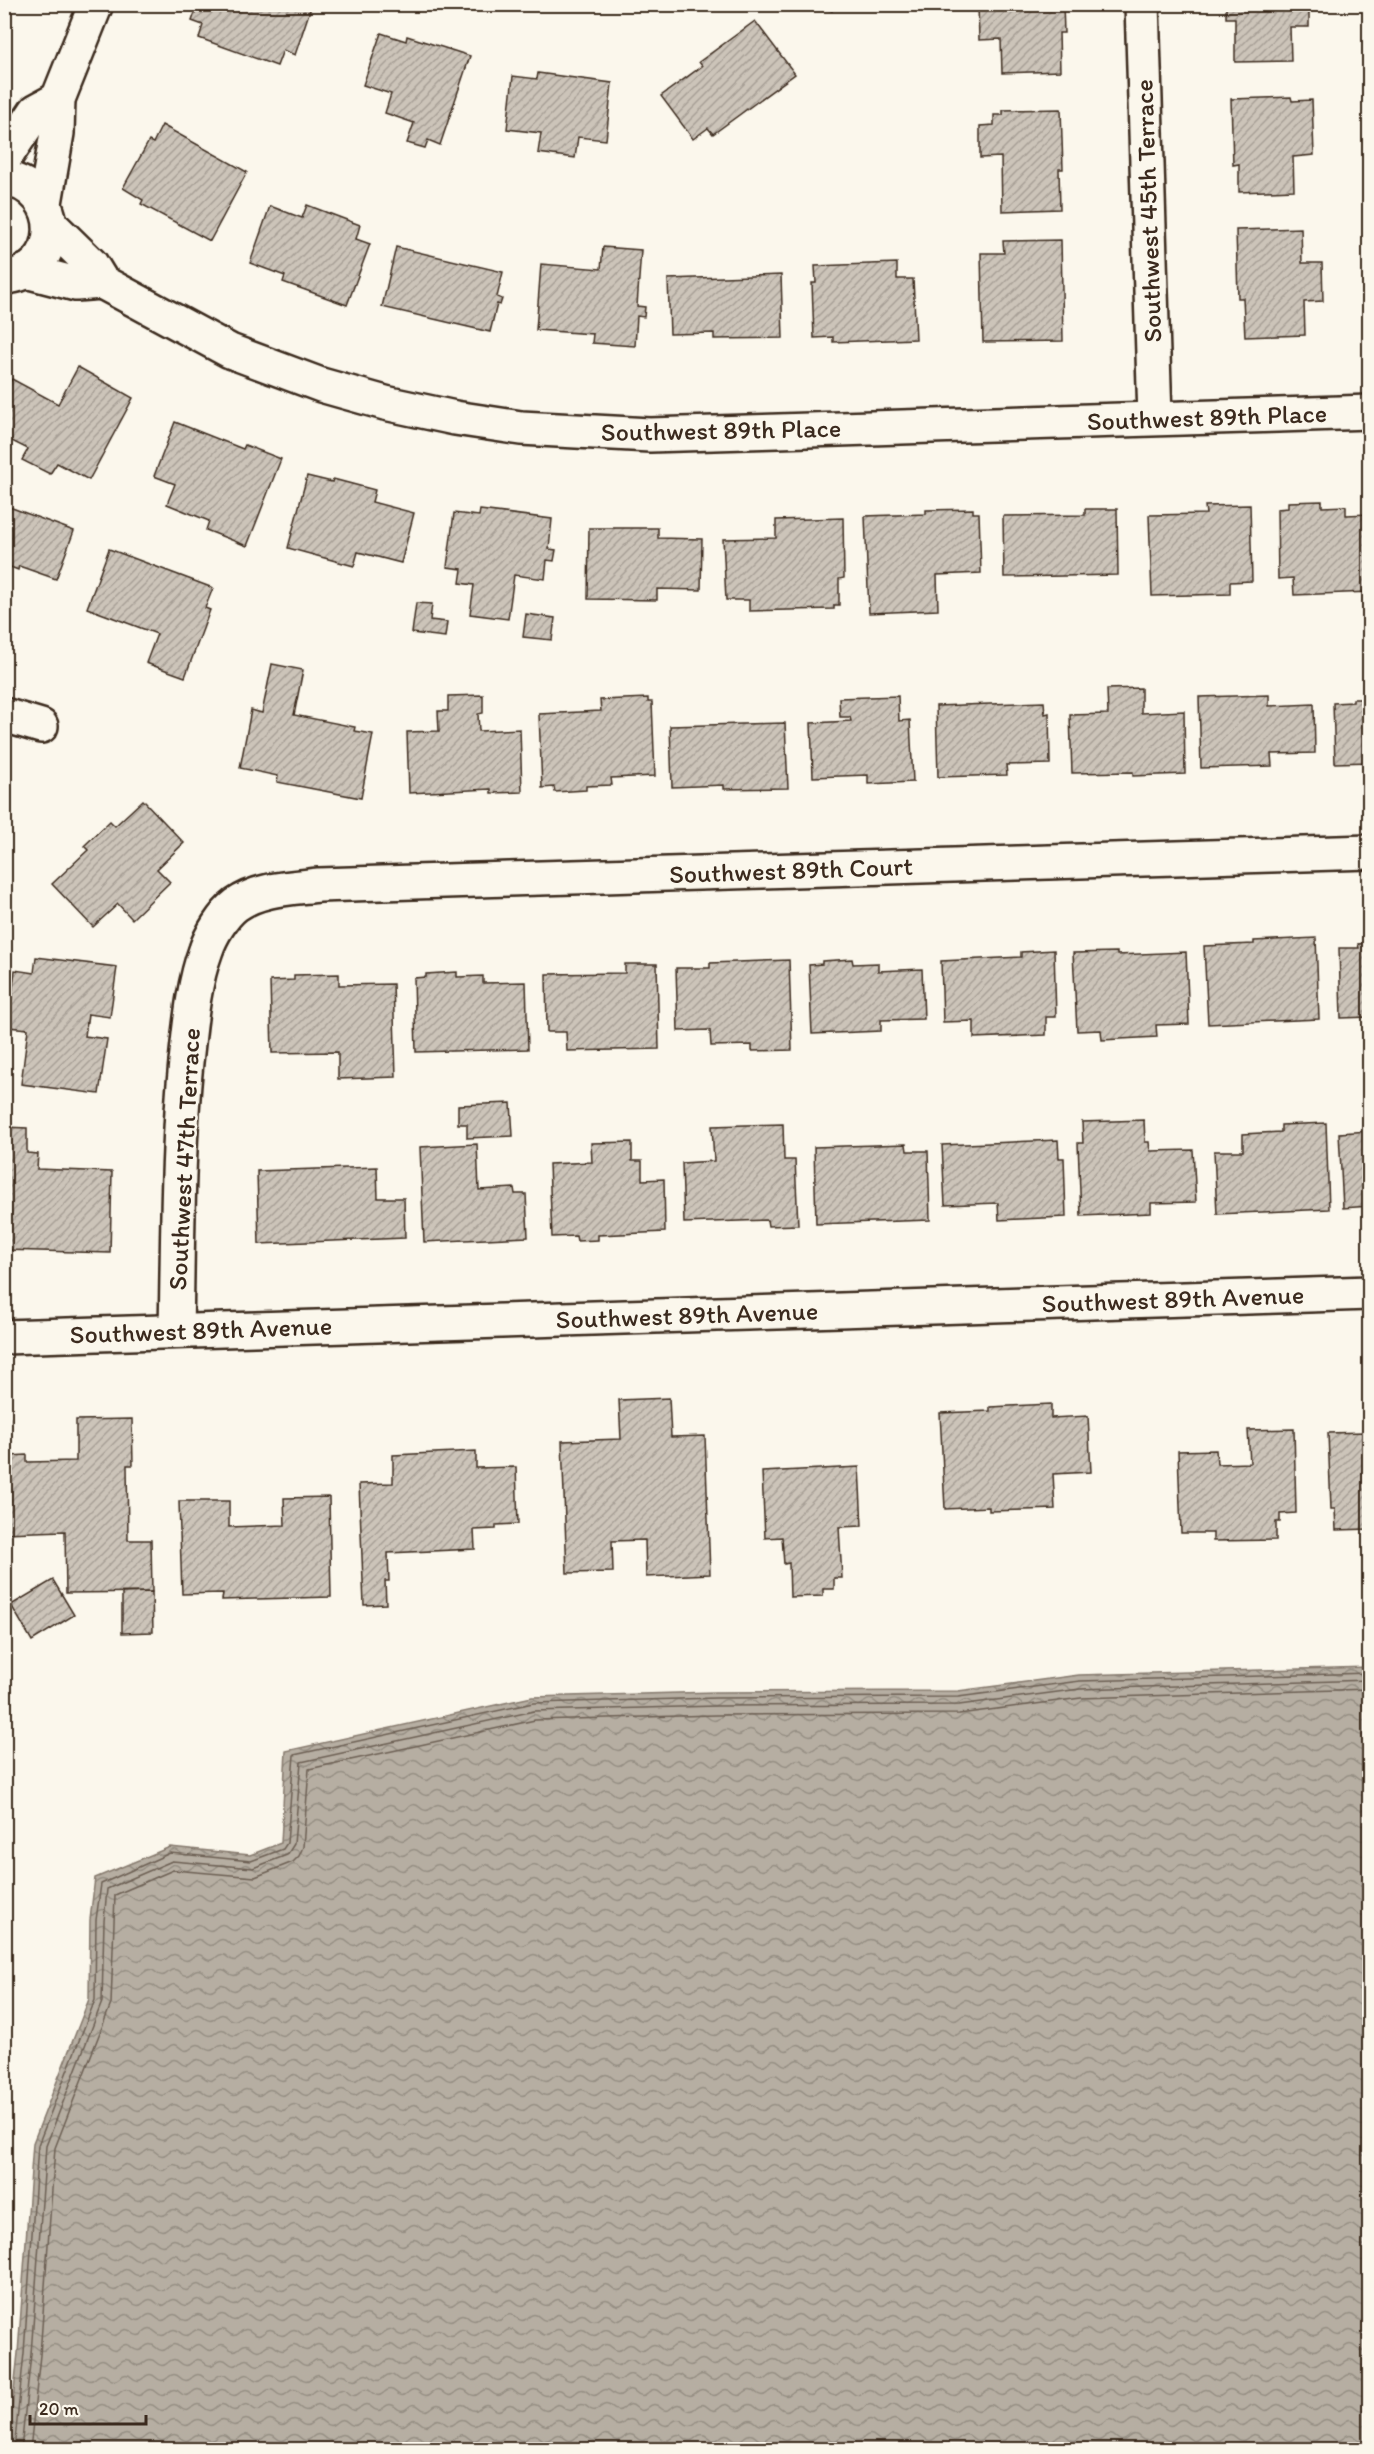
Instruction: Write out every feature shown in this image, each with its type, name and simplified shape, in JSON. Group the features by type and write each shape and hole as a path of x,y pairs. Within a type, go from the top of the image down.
{"street":[{"path":"11,277 40,259 48,243 48,214 57,133 58,99 96,4"},
{"name":"Southwest 45th Terrace","path":"1142,4 1155,418"},
{"path":"4,159 36,111 58,99"},
{"name":"Southwest 89th Place","path":"4,178 18,180 33,189 48,214 91,264 102,282 230,351 321,385 385,403 455,418 521,428 650,435 1370,412"},
{"path":"11,277 76,284 102,282"},
{"path":"4,715 41,726"},
{"name":"Southwest 89th Court","path":"222,920 236,905 256,895 282,888 319,885 1370,852"},
{"name":"Southwest 47th Terrace","path":"176,1331 179,1160 189,1034 196,988 206,950 222,920"},
{"name":"Southwest 89th Avenue","path":"4,1337 1370,1293"}],"water":[{"path":"1369,1667 1369,2449 8,2449 18,2353 33,2143 89,1999 90,1920 95,1878 170,1847 250,1855 281,1843 286,1751 532,1697 715,1692 958,1691 1079,1675"}],"building":[{"path":"198,4 312,4 295,55 283,50 277,66 199,38 203,25 192,21"},
{"path":"816,4 835,4 832,11"},
{"path":"978,4 1063,4 1064,33 1059,33 1060,71 1002,73 1001,39 979,40"},
{"path":"1226,4 1309,4 1309,27 1290,27 1291,61 1235,62 1235,18 1226,18"},
{"path":"755,21 795,74 713,134 708,128 693,139 661,96 702,66 699,62"},
{"path":"381,33 406,41 407,36 470,56 440,145 428,140 425,148 407,143 414,123 385,113 391,94 363,85"},
{"path":"538,73 612,83 606,140 578,137 575,158 538,153 541,133 507,129 513,76 537,79"},
{"path":"1291,97 1292,101 1312,100 1314,155 1293,157 1294,190 1239,192 1239,164 1233,165 1231,99"},
{"path":"1061,109 1063,169 1059,169 1060,209 1002,211 1001,157 980,158 980,126 994,125 994,115 1003,115 1003,110"},
{"path":"162,125 247,172 210,241 141,204 143,200 123,188 149,141 153,143"},
{"path":"307,205 360,225 356,239 370,244 347,305 283,282 285,276 250,263 270,206 302,218"},
{"path":"1301,228 1302,263 1322,263 1323,301 1304,302 1305,335 1245,337 1243,298 1238,298 1236,230"},
{"path":"1061,240 1063,341 983,342 981,253 1004,253 1003,241"},
{"path":"396,247 503,272 497,297 502,299 500,305 497,304 490,332 382,307"},
{"path":"603,247 641,250 637,306 645,307 644,317 637,316 635,346 592,343 593,334 536,330 541,264 601,269"},
{"path":"897,263 897,279 913,279 916,339 833,342 833,337 814,338 812,283 816,283 815,266"},
{"path":"781,275 783,338 714,339 714,333 670,334 668,279"},
{"path":"78,367 133,398 89,480 57,463 50,474 22,460 28,449 4,437 4,392 12,379 58,404"},
{"path":"175,422 243,449 245,445 281,459 247,546 206,530 209,521 167,504 175,484 154,476"},
{"path":"307,476 332,482 333,479 375,490 372,502 414,513 401,563 358,552 354,566 288,548"},
{"path":"1322,501 1322,507 1346,506 1346,515 1370,514 1370,592 1294,595 1293,578 1278,579 1277,509 1288,508 1288,502"},
{"path":"4,505 74,531 56,579 19,566 18,570 8,566 4,577"},
{"path":"1250,505 1252,581 1230,582 1230,594 1152,596 1149,515 1206,514 1205,506"},
{"path":"973,509 973,513 979,513 981,573 937,575 938,610 869,613 865,516 926,514 926,510"},
{"path":"1085,509 1117,509 1118,575 1004,577 1003,516 1085,515"},
{"path":"480,510 552,519 549,549 556,550 554,561 547,560 545,579 514,575 508,619 470,614 474,585 460,583 462,569 447,567 454,513 479,516"},
{"path":"843,518 844,578 839,579 839,605 834,605 834,609 749,611 749,600 726,600 723,539 776,538 776,520"},
{"path":"589,528 658,528 658,538 702,539 701,590 657,589 657,600 588,599"},
{"path":"109,549 213,588 205,608 210,610 185,677 146,663 157,634 87,608"},
{"path":"416,603 432,604 430,620 447,622 445,637 412,633"},
{"path":"526,614 555,618 552,640 523,637"},
{"path":"272,664 303,670 294,715 355,727 354,731 373,734 361,798 277,782 278,776 240,768 251,710 262,713"},
{"path":"1365,678 1370,678 1370,762 1335,763 1333,703 1366,699"},
{"path":"1141,688 1141,713 1184,711 1185,774 1133,776 1133,772 1072,773 1070,715 1108,714 1107,689"},
{"path":"483,695 483,713 478,714 479,731 520,729 522,792 491,793 491,789 409,793 407,732 439,731 438,711 448,711 448,696"},
{"path":"1269,695 1269,706 1314,704 1315,753 1271,754 1272,766 1201,768 1199,697"},
{"path":"898,696 899,721 910,720 913,782 868,784 868,775 813,777 811,723 851,721 850,717 840,717 839,698"},
{"path":"648,698 648,702 652,702 655,776 611,778 612,785 586,786 586,790 555,792 554,787 542,788 539,714 601,711 600,700"},
{"path":"1044,702 1045,714 1049,713 1050,764 1006,765 1007,775 938,777 936,706"},
{"path":"785,723 788,788 724,789 724,785 672,787 670,726"},
{"path":"143,800 184,843 157,869 170,882 132,919 118,904 93,927 52,884 88,850 84,846 110,821 115,826"},
{"path":"1316,938 1319,1019 1208,1024 1204,946"},
{"path":"1370,943 1370,1017 1341,1018 1339,948 1359,948 1358,944"},
{"path":"1054,950 1056,1017 1046,1017 1046,1035 974,1038 974,1021 943,1022 941,961 1021,957 1021,952"},
{"path":"1117,952 1117,955 1186,952 1189,1024 1156,1025 1157,1037 1102,1040 1101,1030 1077,1031 1073,953"},
{"path":"36,957 117,967 110,1017 88,1014 85,1036 107,1039 99,1094 21,1084 28,1029 8,1027 15,970 34,973"},
{"path":"852,959 853,964 878,963 878,971 922,969 924,1019 881,1020 881,1031 812,1034 809,965 822,964 822,961"},
{"path":"789,960 792,1050 752,1051 752,1045 711,1046 710,1030 678,1031 676,968 710,968 710,963"},
{"path":"625,964 657,964 659,1049 567,1051 566,1032 547,1032 546,974 625,973"},
{"path":"457,972 457,977 483,976 483,983 526,982 528,1049 416,1052 414,978 426,977 426,974"},
{"path":"339,974 339,985 393,984 396,1077 338,1079 338,1052 272,1053 270,981 294,980 294,975"},
{"path":"511,1103 513,1136 467,1138 467,1124 458,1124 458,1105"},
{"path":"1144,1120 1145,1142 1149,1142 1150,1151 1193,1150 1196,1202 1151,1203 1151,1213 1081,1216 1078,1143 1083,1143 1082,1122"},
{"path":"1326,1123 1329,1209 1217,1214 1214,1151 1243,1151 1243,1134 1281,1132 1281,1125"},
{"path":"783,1124 784,1160 795,1160 798,1225 768,1226 767,1220 684,1223 682,1163 714,1161 712,1126"},
{"path":"4,1127 27,1128 27,1153 38,1154 37,1169 112,1172 110,1253 4,1250"},
{"path":"1370,1131 1370,1206 1343,1208 1339,1133"},
{"path":"1058,1140 1059,1158 1064,1158 1066,1217 999,1220 998,1203 945,1205 942,1145"},
{"path":"632,1142 632,1161 642,1161 642,1180 664,1179 665,1232 598,1235 598,1240 577,1241 576,1236 552,1237 549,1164 592,1162 591,1143"},
{"path":"477,1144 479,1190 514,1188 515,1194 526,1194 528,1237 424,1242 420,1147"},
{"path":"906,1144 907,1151 928,1151 930,1220 816,1224 814,1147"},
{"path":"377,1167 378,1198 404,1198 405,1238 259,1244 257,1171"},
{"path":"669,1398 671,1437 705,1436 710,1574 646,1577 645,1540 612,1541 613,1572 567,1573 562,1441 621,1439 619,1400"},
{"path":"1051,1404 1051,1418 1088,1416 1091,1472 1053,1474 1055,1509 989,1511 989,1507 945,1509 940,1413 990,1411 990,1407"},
{"path":"4,1418 9,1418 9,1456 27,1455 27,1462 76,1461 76,1420 132,1419 133,1465 127,1465 128,1540 151,1540 152,1592 66,1593 65,1531 4,1533"},
{"path":"1294,1429 1296,1513 1280,1514 1280,1522 1276,1522 1276,1540 1213,1541 1213,1533 1181,1533 1178,1451 1216,1450 1217,1464 1250,1463 1248,1430"},
{"path":"1365,1432 1366,1457 1370,1457 1370,1529 1336,1530 1335,1509 1331,1509 1328,1433"},
{"path":"476,1451 476,1468 516,1467 518,1524 496,1525 496,1529 474,1530 475,1549 388,1553 389,1581 385,1581 386,1604 364,1605 359,1484 393,1483 393,1455"},
{"path":"859,1467 862,1526 839,1527 842,1578 834,1578 834,1589 823,1589 823,1596 790,1597 789,1563 784,1564 782,1537 765,1538 762,1472"},
{"path":"329,1497 331,1597 222,1600 223,1593 182,1594 179,1501 229,1501 229,1527 285,1525 284,1498"},
{"path":"53,1580 74,1615 32,1641 11,1605"},
{"path":"152,1592 153,1632 122,1633 122,1593"}]}
